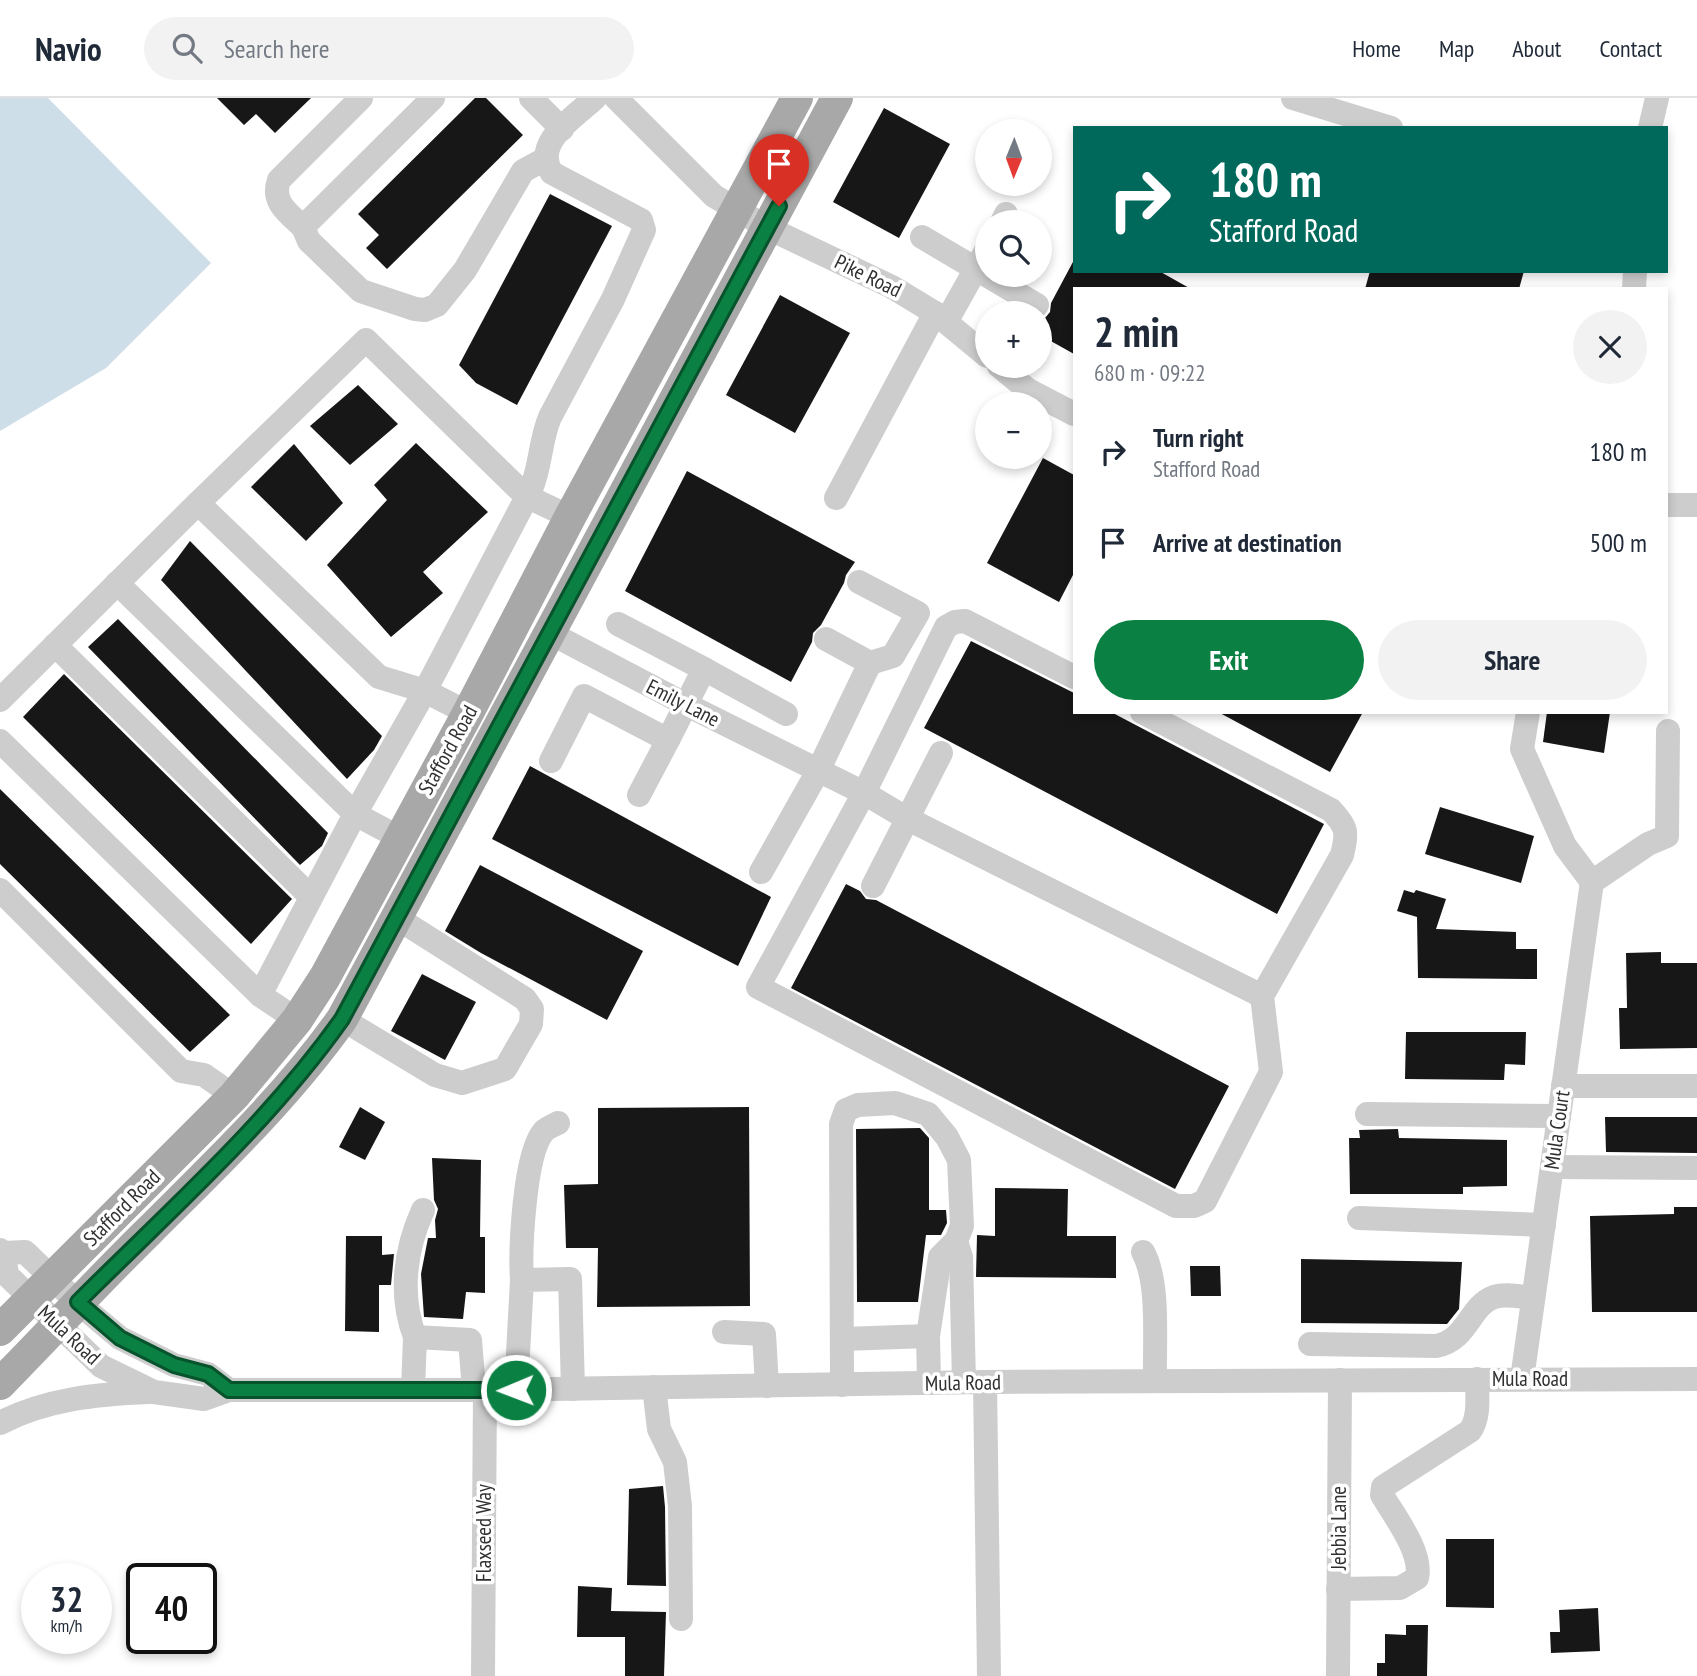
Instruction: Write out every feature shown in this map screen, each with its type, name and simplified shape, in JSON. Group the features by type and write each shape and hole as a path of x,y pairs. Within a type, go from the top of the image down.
{"main road":[{"name":"Stafford Road","path":"0,1329 234,1096 297,1020 325,977 797,98"},
{"name":"Stafford Road","path":"0,1384 276,1103 316,1056 342,1019 837,98"},
{"path":"570,517 602,536"},
{"path":"400,838 430,856"}],"street":[{"path":"361,98 279,180 276,193 278,201 303,227 309,241 361,291 415,309 425,310 437,305 465,270 523,171 545,159"},
{"path":"303,227 433,98"},
{"path":"531,98 562,129"},
{"path":"260,995 535,481 546,426 613,299 644,230 641,220 552,173 545,159 549,144 595,98"},
{"name":"Pike Road","path":"616,98 714,196 768,228 892,286 940,317 975,346"},
{"path":"1293,98 1384,126"},
{"path":"1650,126 1657,98"},
{"path":"922,237 975,257"},
{"path":"836,498 940,317 975,267"},
{"path":"1015,287 1032,301"},
{"path":"0,700 366,340 526,496 570,517"},
{"path":"1014,378 1028,390 1073,413"},
{"path":"198,503 379,677 425,691 468,713"},
{"path":"1668,505 1697,505"},
{"path":"825,639 870,663 893,656 918,613 859,582"},
{"path":"117,583 355,814 400,838"},
{"path":"1073,676 965,621 946,627 864,793 758,988 1176,1206 1194,1206 1205,1201 1272,1072 1262,996 1342,855 1346,838 1343,823 1331,810 1146,714"},
{"path":"618,624 786,714"},
{"name":"Emily Lane","path":"550,633 864,793 908,819 1262,996"},
{"path":"55,645 311,897"},
{"path":"761,873 818,771 870,663"},
{"path":"639,795 704,670"},
{"path":"551,761 584,696 668,740"},
{"path":"1528,714 1522,750 1566,846 1592,882 1648,844 1667,836 1668,731"},
{"path":"0,741 260,995 297,1020"},
{"path":"873,886 941,753"},
{"name":"Mula Court","path":"1522,1379 1592,882"},
{"path":"0,890 181,1071 204,1076 234,1096"},
{"path":"342,1019 435,1075 462,1083 505,1069 530,1024 531,1009 525,999 397,918"},
{"path":"1563,1086 1697,1086"},
{"path":"842,1385 841,1124 846,1110 858,1105 895,1103 928,1114 947,1137 959,1160 962,1226 956,1241 940,1257 928,1336 929,1383"},
{"path":"1367,1114 1559,1116"},
{"path":"516,1390 522,1280 520,1251 532,1158 544,1131 558,1123"},
{"path":"1552,1167 1697,1168"},
{"path":"413,1390 415,1337 408,1320 406,1268 411,1236 422,1210"},
{"path":"1359,1218 1544,1224"},
{"path":"956,1241 961,1257 974,1382 989,1676"},
{"path":"1143,1252 1150,1265 1153,1283 1155,1381"},
{"name":"Mula Road","path":"1,1254 7,1275 41,1288 68,1313 101,1366 154,1392 204,1399 229,1390 516,1390 974,1382 1697,1379"},
{"path":"522,1280 570,1279 573,1389"},
{"path":"1310,1343 1448,1344 1465,1328 1484,1303 1493,1297 1503,1295 1533,1298"},
{"name":"Mula Road","path":"68,1313 174,1365 208,1374 229,1390"},
{"path":"724,1332 764,1334 767,1386"},
{"path":"842,1339 928,1336"},
{"name":"Flaxseed Way","path":"415,1337 470,1340 480,1390 483,1676"},
{"path":"1375,1345 1375,1380"},
{"path":"1339,1589 1401,1588 1418,1578 1415,1553 1382,1495 1382,1487 1470,1431 1477,1415 1477,1379"},
{"name":"Jebbia Lane","path":"1338,1676 1340,1380"},
{"path":"654,1387 659,1429 676,1462 680,1506 681,1619"},
{"path":"0,1423 33,1409 71,1399 154,1392"}],"shaded area":[{"path":"0,98 48,98 211,263 106,368 0,431"}],"building":[{"path":"217,98 311,98 275,133 256,114 244,125"},
{"path":"475,98 486,98 523,135 387,269 366,248 379,235 358,214"},
{"path":"884,108 950,144 899,238 833,202"},
{"path":"550,194 612,226 517,405 476,383 459,365"},
{"path":"1073,262 1073,273 1163,273 1187,287 1073,287 1073,353 1052,342 1052,301"},
{"path":"1369,273 1523,273 1520,287 1366,287"},
{"path":"780,295 850,333 795,433 726,395"},
{"path":"358,385 398,424 350,465 310,426"},
{"path":"416,443 488,512 423,572 443,593 391,637 327,565 387,500 374,485"},
{"path":"294,444 343,503 306,541 251,487"},
{"path":"1052,463 1073,474 1073,575 1059,602 987,563 1037,469 1052,469"},
{"path":"687,471 855,562 821,625 813,633 812,642 791,682 625,591"},
{"path":"190,541 382,736 374,750 347,779 161,580"},
{"path":"118,619 328,833 322,846 300,865 88,647"},
{"path":"971,641 1073,692 1073,714 1115,714 1324,824 1277,914 924,728"},
{"path":"64,674 292,899 251,944 23,717"},
{"path":"1222,714 1362,714 1330,772"},
{"path":"1547,714 1610,714 1604,753 1543,742"},
{"path":"530,766 771,897 738,966 492,839"},
{"path":"0,789 230,1015 190,1052 0,864"},
{"path":"1440,807 1534,836 1521,883 1425,854"},
{"path":"480,865 643,951 607,1020 445,931"},
{"path":"846,884 860,891 866,899 876,900 1229,1086 1175,1189 791,988"},
{"path":"1404,890 1414,893 1416,890 1446,899 1436,929 1516,932 1516,949 1537,949 1537,979 1418,978 1417,917 1397,911"},
{"path":"1661,952 1661,963 1697,963 1697,1048 1620,1049 1619,1008 1627,1008 1626,953"},
{"path":"422,974 476,1002 445,1060 391,1031"},
{"path":"1406,1032 1526,1032 1525,1065 1505,1064 1504,1080 1405,1079"},
{"path":"360,1107 385,1122 365,1160 339,1147"},
{"path":"749,1107 750,1306 597,1307 598,1248 566,1248 564,1185 598,1184 598,1108"},
{"path":"1605,1117 1697,1117 1697,1153 1606,1152"},
{"path":"920,1128 929,1138 929,1210 946,1210 947,1223 941,1235 926,1235 918,1302 857,1302 856,1129"},
{"path":"1398,1129 1399,1138 1507,1140 1507,1186 1463,1187 1463,1194 1350,1194 1349,1138 1360,1138 1359,1130"},
{"path":"432,1158 481,1160 480,1237 485,1237 485,1293 466,1292 463,1319 424,1317 421,1274 428,1238 436,1238 435,1220 438,1209 434,1200"},
{"path":"995,1188 1068,1189 1067,1236 1116,1236 1116,1278 976,1277 977,1235 995,1236"},
{"path":"1674,1207 1697,1207 1697,1312 1592,1312 1590,1216 1674,1214"},
{"path":"346,1236 382,1236 382,1255 394,1254 391,1285 379,1285 379,1332 345,1331"},
{"path":"1301,1259 1462,1262 1459,1309 1447,1324 1301,1323"},
{"path":"1190,1266 1220,1266 1221,1296 1191,1296"},
{"path":"663,1486 666,1586 627,1585 629,1489"},
{"path":"1446,1539 1494,1539 1494,1608 1446,1607"},
{"path":"578,1586 612,1588 611,1611 666,1612 664,1676 625,1676 625,1637 577,1637"},
{"path":"1598,1608 1600,1651 1551,1653 1550,1632 1560,1632 1559,1610"},
{"path":"1406,1625 1428,1625 1427,1676 1377,1676 1377,1663 1385,1663 1385,1634 1406,1635"}],"route":[{"path":"516,1390 229,1390 208,1374 174,1365 120,1338 78,1302 276,1103 316,1056 342,1019 779,206"}]}
